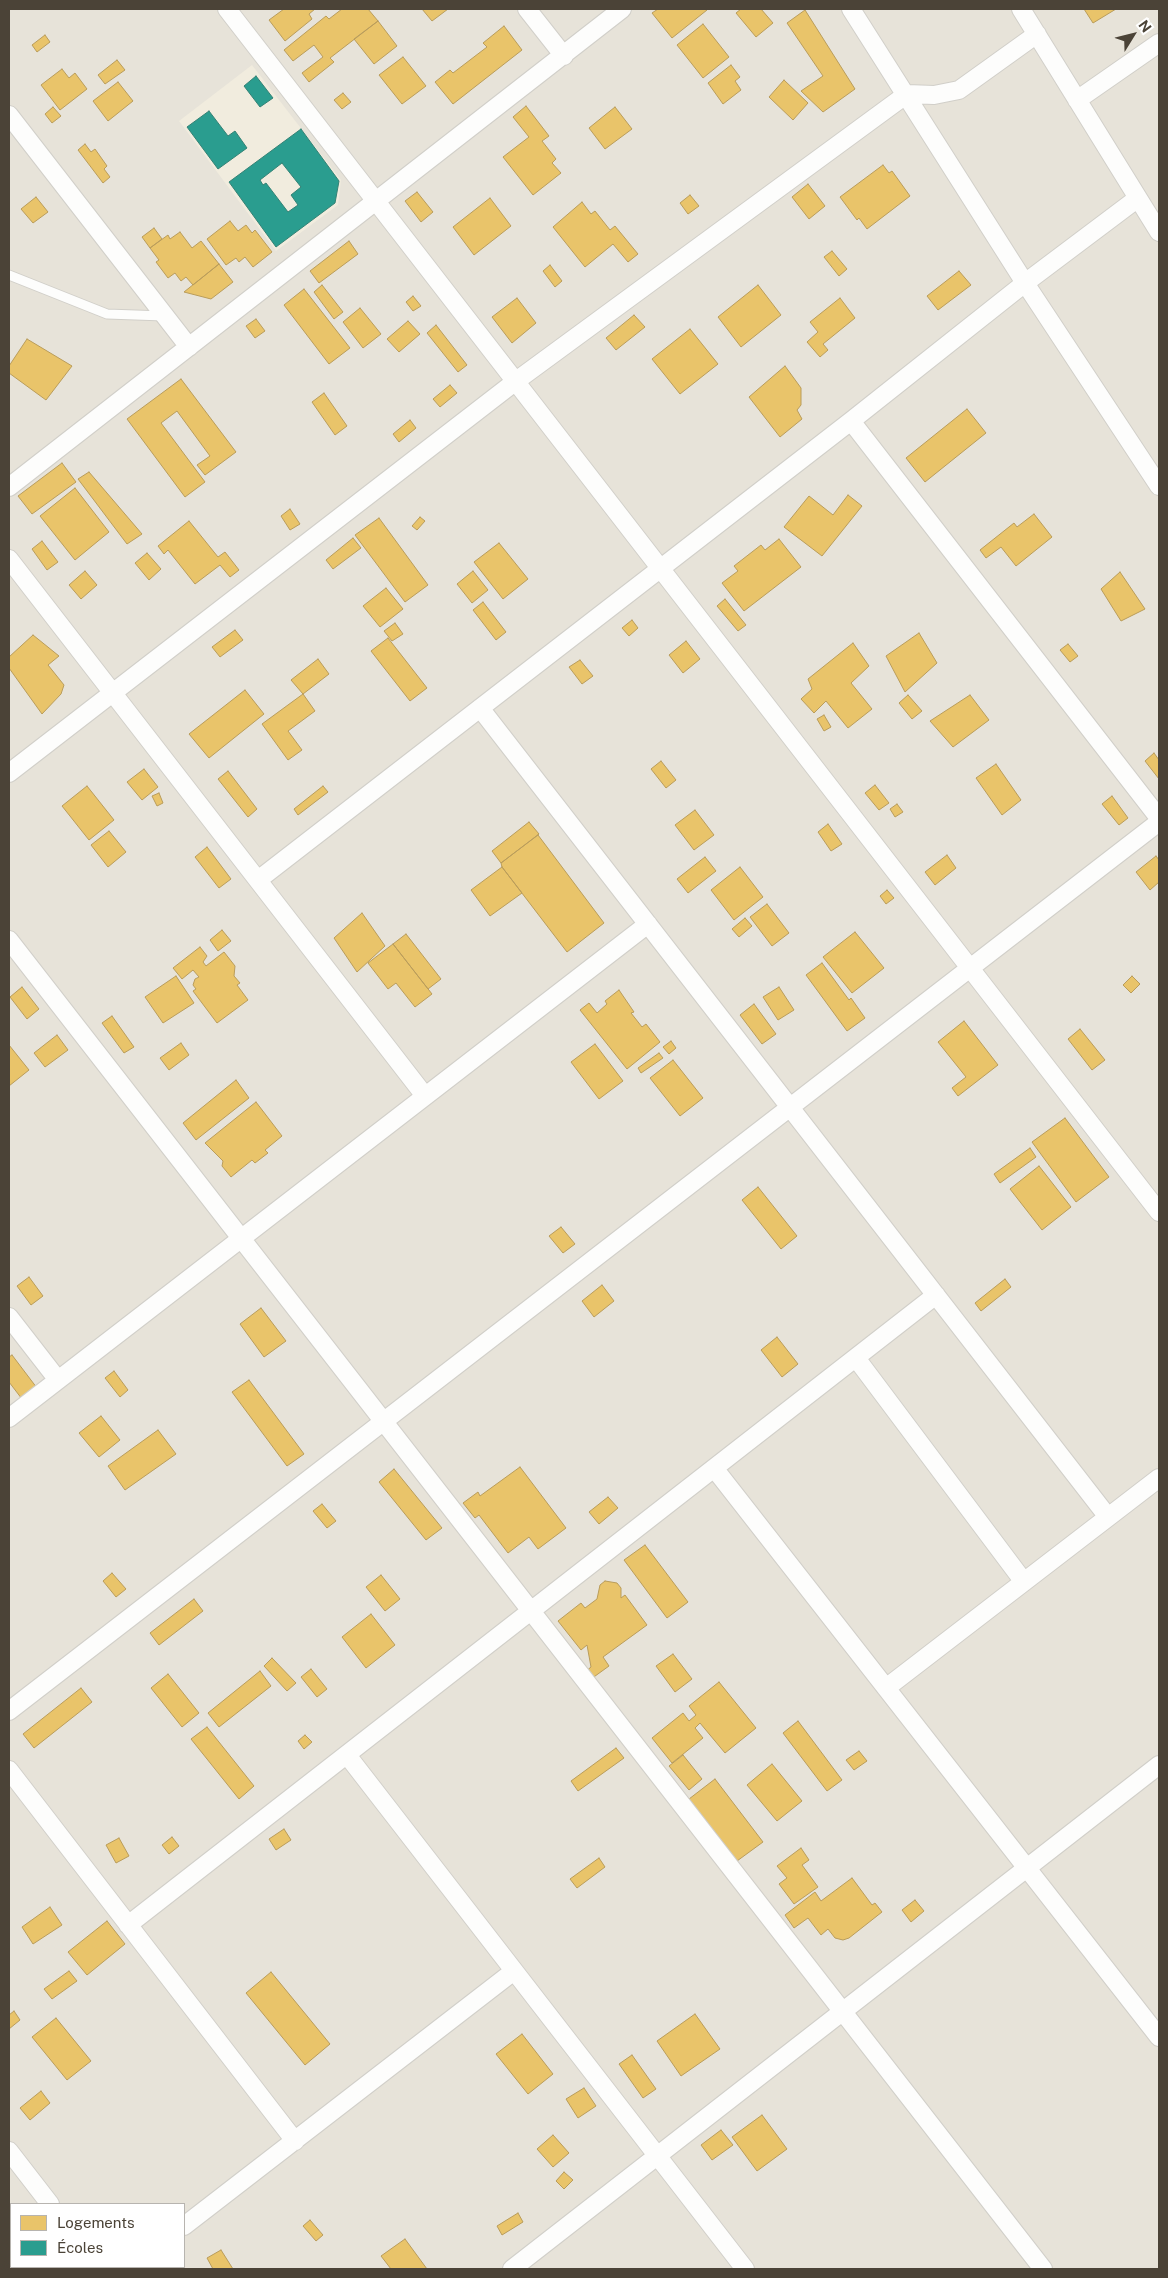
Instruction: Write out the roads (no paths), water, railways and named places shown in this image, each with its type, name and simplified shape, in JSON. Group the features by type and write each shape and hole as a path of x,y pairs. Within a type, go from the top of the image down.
{"street":[{"path":"227,9 1159,1212"},
{"path":"527,9 564,56"},
{"path":"9,487 622,9"},
{"path":"851,9 1025,283 1159,486"},
{"path":"1021,9 1159,232"},
{"path":"9,773 516,381 906,94 934,96 959,90 1038,34"},
{"path":"1077,100 1159,43"},
{"path":"12,126 189,347"},
{"path":"258,880 851,421 1025,283 1138,198"},
{"path":"851,421 1159,818"},
{"path":"9,559 425,1096"},
{"path":"480,708 1108,1517"},
{"path":"9,1710 1159,822"},
{"path":"9,1418 648,924"},
{"path":"9,940 1042,2269"},
{"path":"128,1925 936,1295"},
{"path":"9,1317 58,1380"},
{"path":"856,1358 1024,1582"},
{"path":"714,1468 1159,2037"},
{"path":"886,1688 1159,1478"},
{"path":"347,1755 745,2269"},
{"path":"512,2269 1159,1765"},
{"path":"9,1770 295,2140"},
{"path":"185,2225 514,1971"},
{"path":"9,2151 49,2203"}],"lane":[{"path":"9,275 107,314 165,316"}]}
